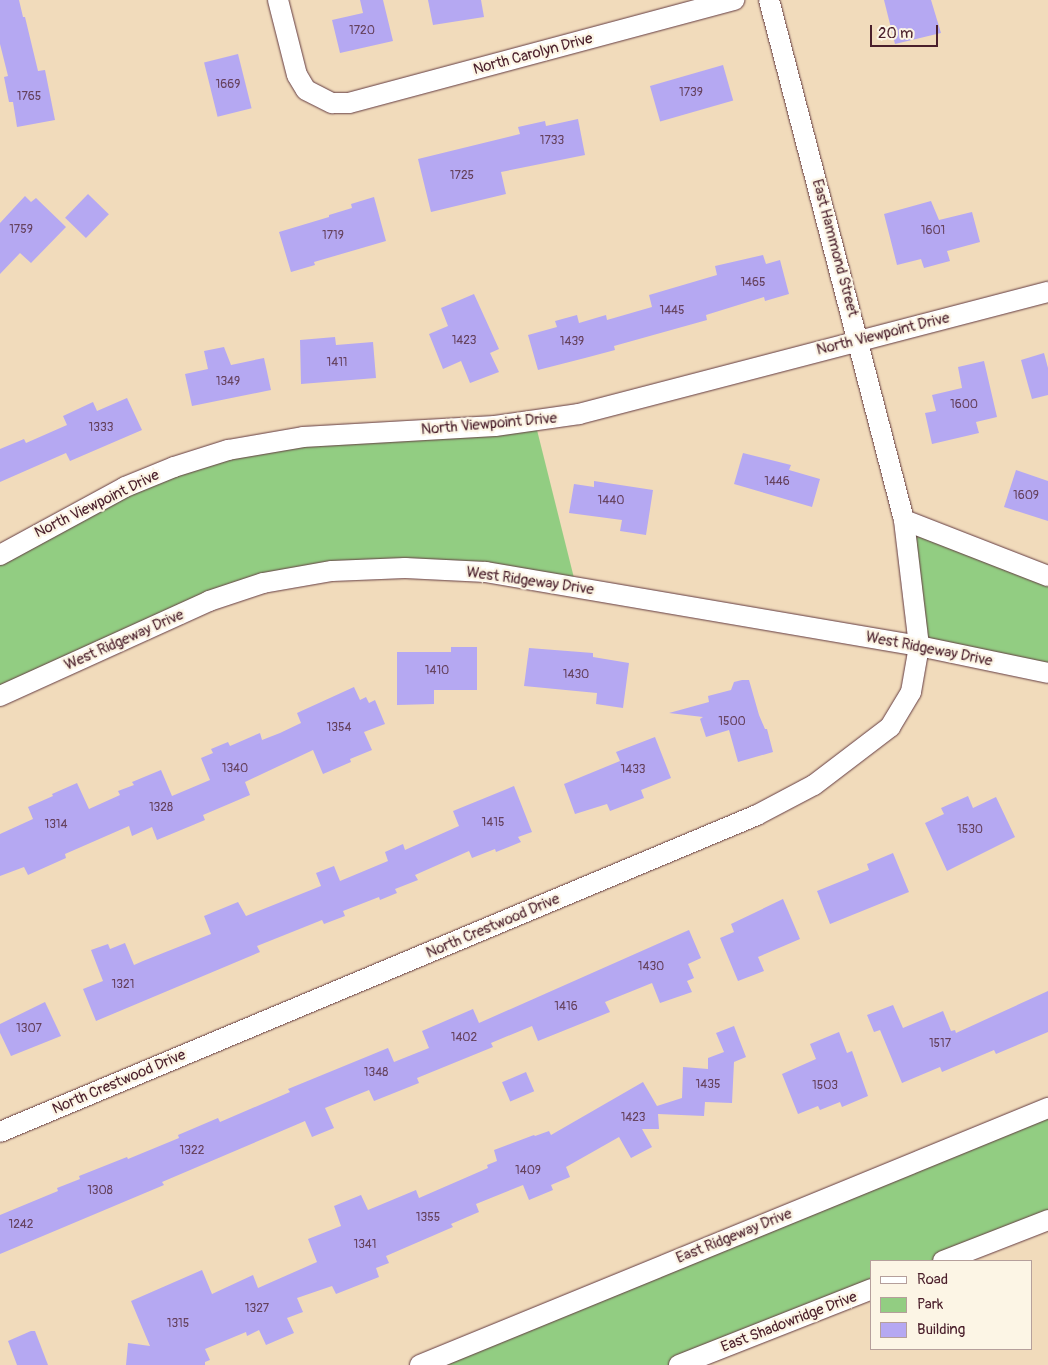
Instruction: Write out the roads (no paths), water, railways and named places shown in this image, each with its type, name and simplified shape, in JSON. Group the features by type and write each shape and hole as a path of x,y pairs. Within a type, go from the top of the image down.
{"street":[{"name":"North Carolyn Drive","path":"278,0 297,75 306,90 332,103 349,104 734,0"},
{"name":"East Hammond Street","path":"769,0 859,340 904,520 919,646"},
{"name":"North Viewpoint Drive","path":"0,555 125,488 174,467 228,450 303,436 495,426 579,414 1048,292"},
{"path":"904,520 1048,576"},
{"name":"West Ridgeway Drive","path":"0,696 209,601 263,583 332,571 405,568 486,572 919,646 1048,673"},
{"name":"North Crestwood Drive","path":"0,1132 784,803 843,765 890,727 911,692 919,646"},
{"name":"East Ridgeway Drive","path":"420,1365 1048,1108"},
{"path":"946,1260 1048,1220"},
{"name":"East Shadowridge Drive","path":"679,1365 870,1290"}]}
